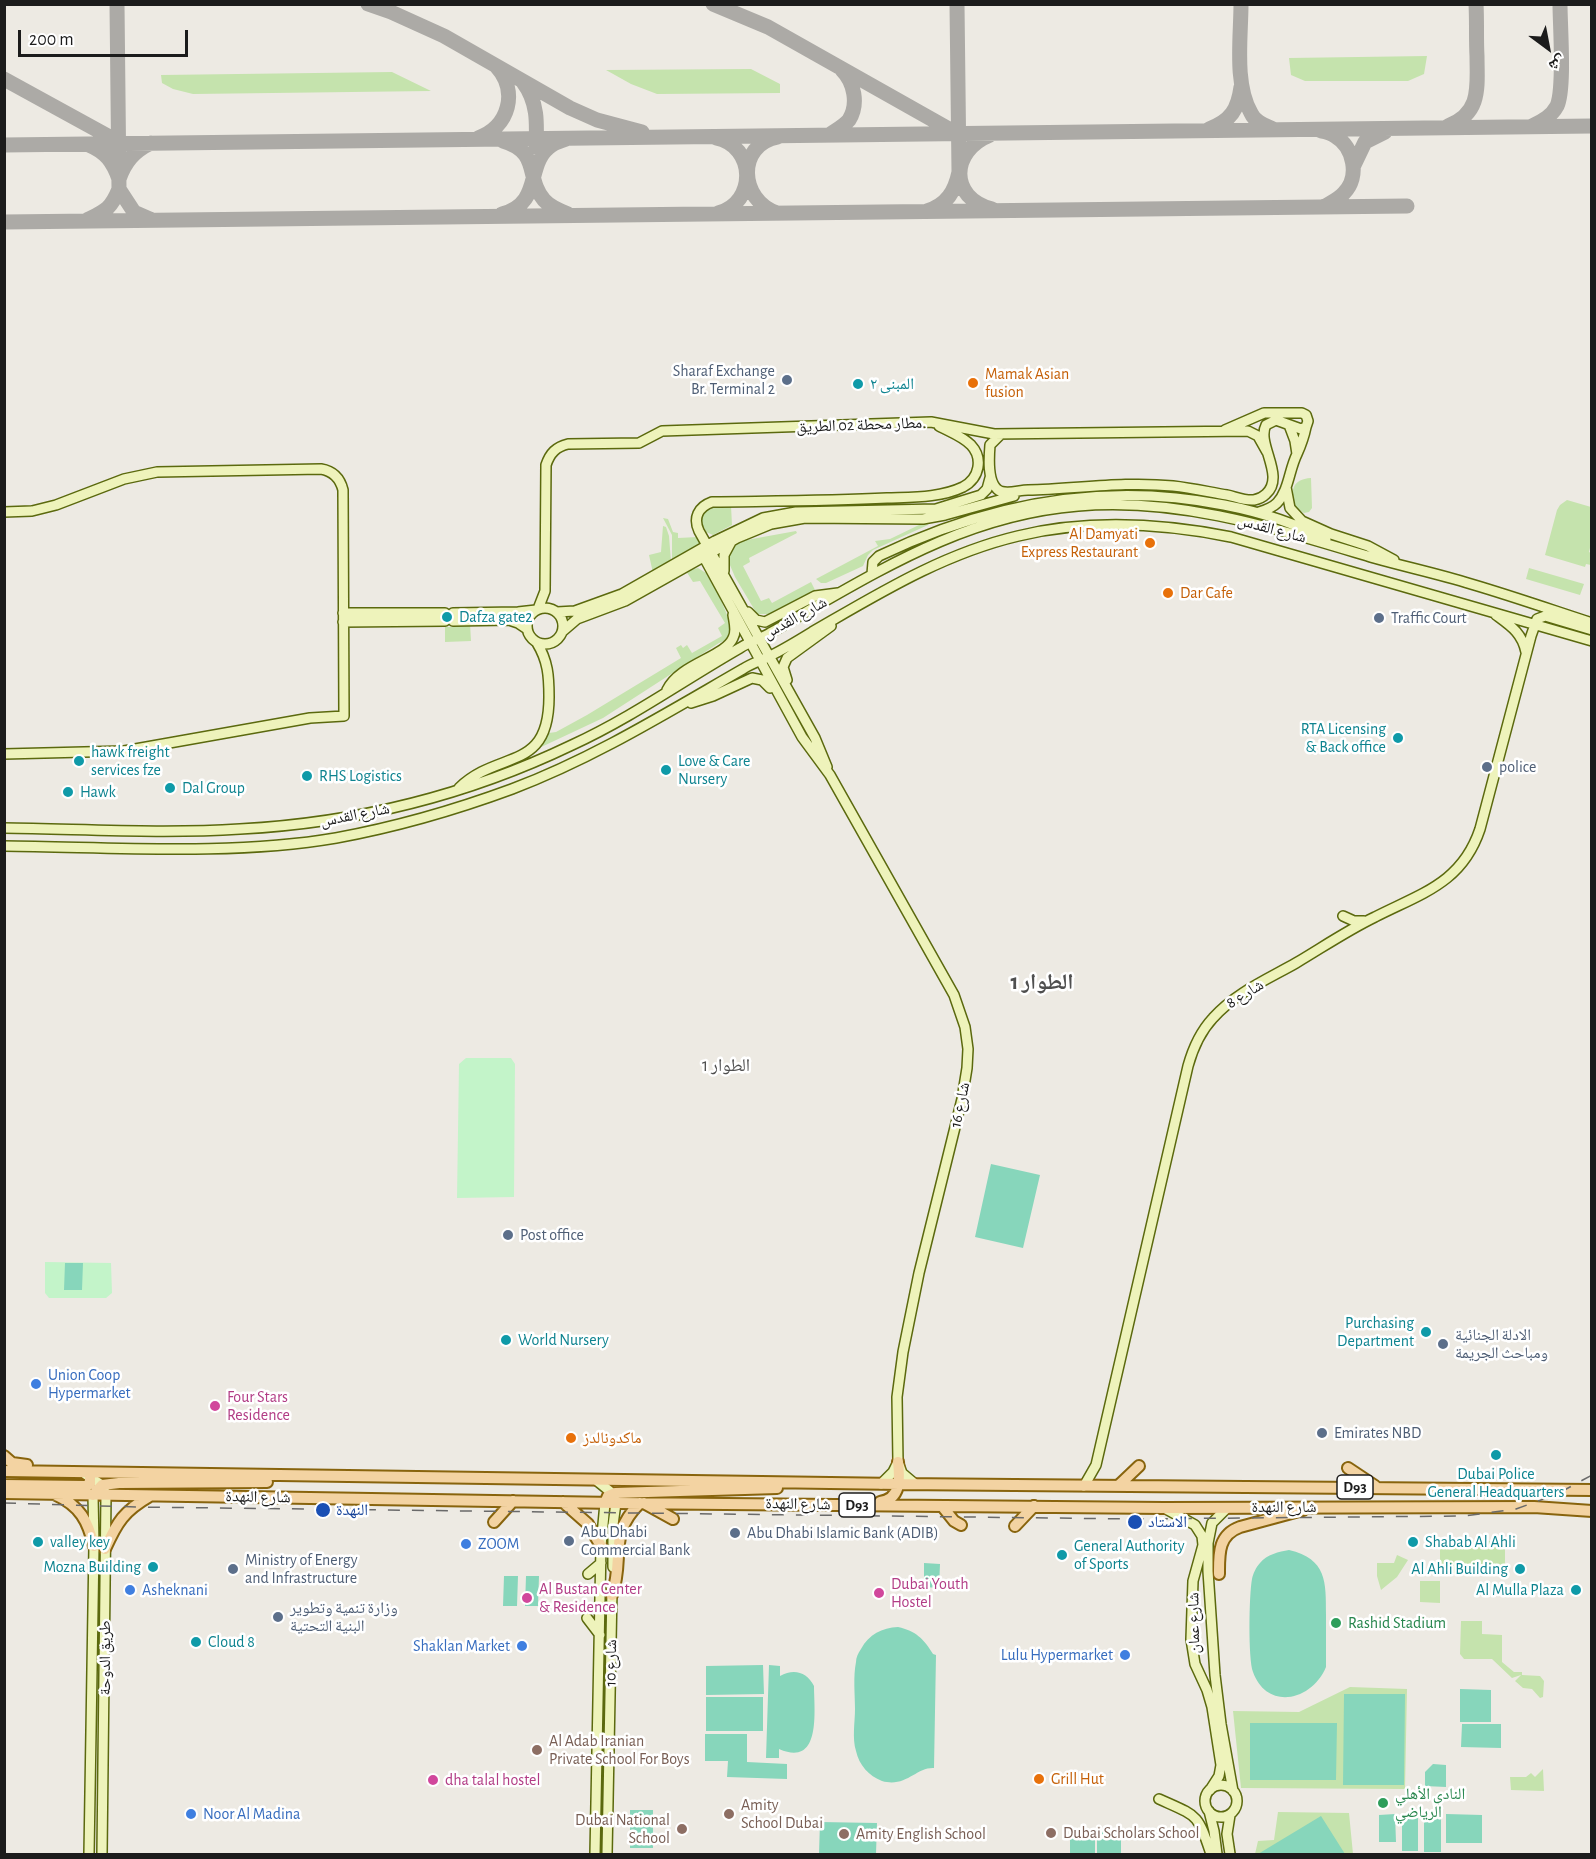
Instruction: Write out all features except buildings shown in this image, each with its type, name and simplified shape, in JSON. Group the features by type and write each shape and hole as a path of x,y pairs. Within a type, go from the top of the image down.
{"main road":[{"path":"4,1456 12,1463 32,1466 37,1472"},
{"path":"771,1503 795,1500 884,1501 896,1494 899,1484 898,1462"},
{"path":"1113,1486 1139,1466"},
{"path":"1348,1468 1378,1487"},
{"name":"شارع النهدة","path":"4,1471 87,1475 1592,1490"},
{"path":"4,1485 85,1486 90,1484 87,1475"},
{"path":"4,1493 93,1495 118,1483 253,1483 293,1476"},
{"path":"604,1507 608,1496 615,1503 765,1490 803,1483"},
{"name":"شارع النهدة","path":"104,1490 152,1496 562,1502 604,1507"},
{"path":"53,1494 74,1505 80,1511 100,1548"},
{"path":"100,1548 120,1518 140,1502 152,1496"},
{"path":"494,1522 513,1501"},
{"path":"562,1502 588,1524 601,1546"},
{"name":"شارع النهدة","path":"615,1503 1164,1508 1534,1507 1592,1511"},
{"path":"612,1595 617,1574 621,1529 626,1518 642,1503 673,1519"},
{"path":"942,1506 952,1519 961,1525"},
{"path":"1015,1526 1034,1506"},
{"path":"1219,1574 1220,1547 1224,1538 1231,1531 1311,1507"},
{"path":"1561,1508 1592,1518"}],"street":[{"path":"1223,431 1270,412 1305,414 1308,421 1286,487 1275,505 1259,512"},
{"path":"537,643 552,643 559,639 563,631 577,619 625,601 688,566 705,551 761,527 789,520 930,518 1040,491 1098,485 1139,484 1182,488 1255,500 1268,493 1273,482 1264,433 1266,425 1276,420 1298,429 1306,427"},
{"path":"936,423 1000,434 1252,432 1260,439 1267,452"},
{"name":"مطار محطة 02 الطريق.","path":"537,610 545,591 546,465 551,454 561,446 639,443 662,431 936,423 967,441 976,452 978,465 974,478 963,487 935,495 835,501 712,502 700,509 696,518 697,527 712,573 736,606"},
{"path":"1288,425 1297,454"},
{"path":"467,617 546,608 557,612 575,611 622,594 705,551 754,521 788,513 925,511 981,495 987,489 990,478 990,445 1000,434"},
{"path":"4,512 46,508 124,479 157,472 325,469 338,478 343,490 344,712 123,751 4,754"},
{"path":"990,478 995,488 1003,492 1040,491"},
{"path":"1286,487 1289,505 1299,519 1330,534 1368,546 1387,555 1400,566"},
{"path":"872,574 873,562 877,557 942,528 994,511 1084,496 1147,495 1195,500 1259,512 1294,524 1339,547"},
{"name":"شارع القدس","path":"4,828 213,831 271,827 378,812 456,791 511,772 573,745 911,553 959,533 1011,517 1078,506 1145,505 1239,519 1400,566 1471,584 1592,623"},
{"path":"1011,517 1021,506"},
{"name":"شارع القدس","path":"4,846 221,847 336,838 413,820 514,788 608,745 908,577 944,560 987,544 1050,530 1127,525 1188,529 1231,537 1592,641"},
{"path":"942,528 959,533"},
{"path":"724,577 724,555 732,541"},
{"name":"مطار محطة 02 الطريق.","path":"705,551 724,577 736,606 755,640"},
{"path":"688,566 700,567 712,573"},
{"path":"736,606 752,617 765,622 815,596 840,593"},
{"path":"666,692 680,674 732,641 736,606"},
{"path":"526,629 528,620 537,610"},
{"path":"557,612 562,621 563,631"},
{"path":"1492,612 1518,632 1527,654"},
{"path":"795,703 783,670 784,661 789,655 826,631 844,614"},
{"path":"1535,624 1539,617 1545,616 1592,630"},
{"path":"343,618 467,617 509,620 526,629 537,643 546,661 549,674 549,714 544,732 529,751 472,778 456,791"},
{"name":"شارع 8","path":"1084,1486 1096,1465 1188,1066 1198,1039 1211,1019 1232,1000 1367,921 1435,887 1462,865 1476,840 1494,766 1535,624"},
{"name":"شارع 16","path":"755,640 786,708 806,744 830,775"},
{"name":"شارع 16","path":"765,659 795,703 818,745 830,775 954,995 963,1016 967,1038 967,1068 963,1098 919,1273 900,1369 897,1408 898,1462"},
{"path":"678,707 713,696 755,678 766,683 786,708"},
{"path":"1343,916 1354,921 1367,921"},
{"path":"881,1484 893,1472 898,1462"},
{"path":"898,1462 902,1473 915,1484"},
{"path":"1096,1465 1099,1477 1113,1486"},
{"path":"87,1475 104,1490"},
{"path":"596,1480 615,1503"},
{"name":"طريق الدوحة","path":"89,1854 91,1734 104,1490"},
{"name":"طريق الدوحة","path":"93,1495 100,1548 105,1724 102,1854"},
{"name":"شارع 10","path":"607,1854 615,1503"},
{"name":"شارع 10","path":"595,1854 601,1546 604,1507"},
{"name":"شارع عمان","path":"1164,1508 1195,1525 1202,1536 1203,1545 1193,1581 1191,1639 1195,1664 1212,1707 1221,1765 1219,1776 1210,1790"},
{"name":"شارع عمان","path":"1227,1508 1212,1523 1208,1543 1208,1571 1216,1686 1233,1791"},
{"path":"588,1574 601,1563"},
{"path":"587,1618 600,1635"},
{"path":"91,1734 96,1735 99,1739 102,1789"},
{"path":"1209,1811 1219,1817 1230,1815 1235,1810 1237,1802 1233,1791 1222,1785 1210,1790 1205,1800 1213,1825 1216,1854"},
{"path":"1159,1798 1186,1810 1197,1819 1203,1828 1211,1854"},
{"path":"1230,1815 1227,1834 1230,1854"}],"green space":[{"path":"1427,56 1424,74 1408,81 1305,81 1291,75 1289,58"},
{"path":"751,69 780,84 780,93 657,94 631,84 606,70"},
{"path":"392,72 431,91 193,94 173,89 162,83 161,75"},
{"path":"1311,478 1312,508 1309,512 1304,513 1295,507 1293,491 1296,483"},
{"path":"1567,500 1591,507 1589,552 1591,553 1591,565 1586,564 1585,567 1545,555 1557,510"},
{"path":"713,506 731,506 732,525 713,535 706,532 701,521 703,512"},
{"path":"663,518 668,519 673,532 678,533 678,538 698,537 701,544 672,561 672,535"},
{"path":"928,523 873,550 863,566 826,583 821,583 816,579 878,546 875,541 890,539"},
{"path":"663,526 666,527 669,536 671,562 653,573 649,555 661,552"},
{"path":"796,531 797,533 749,558 750,562 743,566 761,601 769,598 772,603 811,582 815,590 769,614 757,614 735,577 727,558 733,546 741,541"},
{"path":"698,568 706,573 718,593 730,622 730,631 726,640 603,718 537,749 549,733 556,732 587,715 681,658 676,648 681,645 683,648 687,645 692,653 722,636 718,628 725,623 700,581 693,582 686,571"},
{"path":"1529,568 1584,584 1580,595 1526,579"},
{"path":"470,623 471,641 445,642 445,627"},
{"path":"466,1058 511,1058 515,1064 514,1197 457,1198 459,1064"},
{"path":"991,1164 1040,1175 1023,1248 975,1237"},
{"path":"45,1262 111,1263 112,1293 106,1298 49,1298 45,1293"},
{"path":"65,1263 83,1263 82,1290 64,1290"},
{"path":"1440,1540 1499,1541 1505,1548 1505,1575 1440,1573"},
{"path":"1289,1550 1311,1559 1322,1574 1326,1592 1326,1667 1311,1688 1290,1697 1279,1697 1268,1692 1260,1684 1251,1665 1251,1587 1257,1566 1266,1557"},
{"path":"1397,1555 1408,1560 1397,1577 1381,1590 1377,1576 1377,1563 1394,1563"},
{"path":"924,1563 940,1564 939,1588 924,1587"},
{"path":"504,1576 518,1576 517,1606 503,1606"},
{"path":"526,1576 539,1576 538,1606 525,1606"},
{"path":"1420,1581 1440,1581 1440,1603 1420,1602"},
{"path":"1461,1621 1482,1621 1482,1634 1502,1635 1502,1662 1514,1672 1522,1672 1522,1675 1540,1676 1544,1681 1543,1697 1540,1698 1532,1689 1523,1688 1515,1681 1521,1675 1512,1678 1492,1659 1464,1659 1460,1654"},
{"path":"898,1627 919,1636 936,1655 934,1768 898,1782 890,1782 877,1779 869,1773 857,1756 854,1735 855,1674 857,1656 868,1639 881,1630"},
{"path":"763,1665 764,1694 706,1695 706,1666"},
{"path":"769,1665 780,1666 780,1676 790,1672 800,1673 808,1677 814,1686 813,1734 809,1744 803,1751 793,1753 779,1749 779,1758 766,1758"},
{"path":"1350,1687 1407,1689 1405,1789 1241,1788 1233,1711 1299,1712"},
{"path":"1460,1689 1491,1690 1491,1722 1460,1722"},
{"path":"1344,1694 1405,1694 1404,1785 1343,1785"},
{"path":"706,1697 763,1697 763,1731 706,1731"},
{"path":"1250,1723 1337,1723 1336,1780 1250,1780"},
{"path":"1462,1724 1501,1724 1501,1748 1461,1747"},
{"path":"705,1734 747,1734 747,1762 787,1764 787,1779 727,1777 728,1761 705,1761"},
{"path":"1433,1764 1446,1765 1446,1787 1425,1786 1425,1772"},
{"path":"1543,1769 1544,1791 1511,1790 1510,1777 1526,1777 1531,1773 1535,1777"},
{"path":"630,1810 653,1810 653,1848 630,1848"},
{"path":"1278,1812 1349,1813 1353,1854 1255,1854 1258,1841 1274,1840"},
{"path":"1395,1814 1396,1842 1379,1842 1379,1815"},
{"path":"1446,1814 1482,1815 1482,1843 1446,1843"},
{"path":"1321,1816 1345,1854 1258,1854"},
{"path":"1402,1818 1418,1818 1418,1851 1402,1851"},
{"path":"1424,1818 1441,1818 1441,1852 1424,1852"},
{"path":"820,1822 877,1823 876,1854 819,1854"},
{"path":"1070,1831 1095,1831 1095,1854 1070,1854"},
{"path":"1097,1831 1121,1831 1121,1854 1097,1854"}],"taxiway":[{"path":"87,220 107,209 119,189 117,4"},
{"path":"368,4 444,36 570,108 597,120 642,132"},
{"path":"713,4 768,27 956,133"},
{"path":"927,211 945,201 955,185 959,172 957,4"},
{"path":"1241,4 1240,74 1242,88 1255,119 1273,129"},
{"path":"1448,126 1467,114 1475,97 1477,88 1476,4"},
{"path":"1532,126 1552,113 1557,106 1561,86 1560,4"},
{"path":"478,138 497,126 507,107 509,97 507,86 496,66"},
{"path":"829,135 849,120 854,107 852,87 842,70"},
{"path":"4,79 117,141"},
{"path":"523,82 534,105 536,147"},
{"path":"1209,129 1223,122 1232,113 1238,102 1241,87"},
{"path":"4,145 1592,126"},
{"path":"1321,131 1341,141 1347,147 1353,163 1349,186 1337,199 1324,207"},
{"path":"1354,165 1365,142 1385,132"},
{"path":"990,135 977,142 967,152 960,174 962,185 968,195 978,203 992,209"},
{"path":"777,213 764,206 755,197 748,173 749,161 755,150 764,142 778,137"},
{"path":"716,138 729,143 739,152 747,175 740,198 731,207 718,213"},
{"path":"502,214 515,209 524,201 538,162 544,153 554,144 566,139"},
{"path":"503,141 515,146 528,159 538,192 544,200 552,207 568,214"},
{"path":"89,145 108,158 119,179 131,158 151,143"},
{"path":"119,189 134,212 150,219"},
{"path":"4,222 1407,206"}],"railway":[{"path":"4,1503 137,1507 1135,1519 1464,1516 1516,1509 1557,1494 1592,1475"}],"place":[{"name":"Sharaf Exchange Br. Terminal 2","path":"787,380"},
{"name":"Mamak Asian fusion","path":"973,383"},
{"name":"المبنى ٢","path":"858,384"},
{"name":"Al Damyati Express Restaurant","path":"1150,543"},
{"name":"Dar Cafe","path":"1168,593"},
{"name":"Dafza gate2","path":"447,617"},
{"name":"Traffic Court","path":"1379,618"},
{"name":"RTA Licensing & Back office","path":"1398,738"},
{"name":"hawk freight services fze","path":"79,761"},
{"name":"police","path":"1487,767"},
{"name":"Love & Care Nursery","path":"666,770"},
{"name":"RHS Logistics","path":"307,776"},
{"name":"Dal Group","path":"170,788"},
{"name":"Hawk","path":"68,792"},
{"name":"Post office","path":"508,1235"},
{"name":"Purchasing Department","path":"1426,1332"},
{"name":"World Nursery","path":"506,1340"},
{"name":"الادلة الجنائية ومباحث الجريمة","path":"1443,1344"},
{"name":"Union Coop Hypermarket","path":"36,1384"},
{"name":"Four Stars Residence","path":"215,1406"},
{"name":"Emirates NBD","path":"1322,1433"},
{"name":"ماكدونالدز","path":"571,1438"},
{"name":"Dubai Police General Headquarters","path":"1496,1455"},
{"name":"النهدة","path":"323,1510"},
{"name":"الاستاد","path":"1135,1522"},
{"name":"Abu Dhabi Islamic Bank (ADIB)","path":"735,1533"},
{"name":"Abu Dhabi Commercial Bank","path":"569,1541"},
{"name":"valley key","path":"38,1542"},
{"name":"Shabab Al Ahli","path":"1413,1542"},
{"name":"ZOOM","path":"466,1544"},
{"name":"General Authority of Sports","path":"1062,1555"},
{"name":"Mozna Building","path":"153,1567"},
{"name":"Ministry of Energy and Infrastructure","path":"233,1569"},
{"name":"Al Ahli Building","path":"1520,1569"},
{"name":"Asheknani","path":"130,1590"},
{"name":"Al Mulla Plaza","path":"1576,1590"},
{"name":"Dubai Youth Hostel","path":"879,1593"},
{"name":"Al Bustan Center & Residence","path":"527,1598"},
{"name":"وزارة تنمية وتطوير البنية التحتية","path":"278,1617"},
{"name":"Rashid Stadium","path":"1336,1623"},
{"name":"Cloud 8","path":"196,1642"},
{"name":"Shaklan Market","path":"522,1646"},
{"name":"Lulu Hypermarket","path":"1125,1655"},
{"name":"Al Adab Iranian Private School For Boys","path":"537,1750"},
{"name":"Grill Hut","path":"1039,1779"},
{"name":"dha talal hostel","path":"433,1780"},
{"name":"النادي الأهلي الرياضي","path":"1383,1803"},
{"name":"Noor Al Madina","path":"191,1814"},
{"name":"Amity School Dubai","path":"729,1814"},
{"name":"Dubai National School","path":"682,1829"},
{"name":"Dubai Scholars School","path":"1051,1833"},
{"name":"Amity English School","path":"844,1834"}],"district":[{"name":"الطوار 1","path":"1042,982"},
{"name":"الطوار 1","path":"726,1066"}]}
